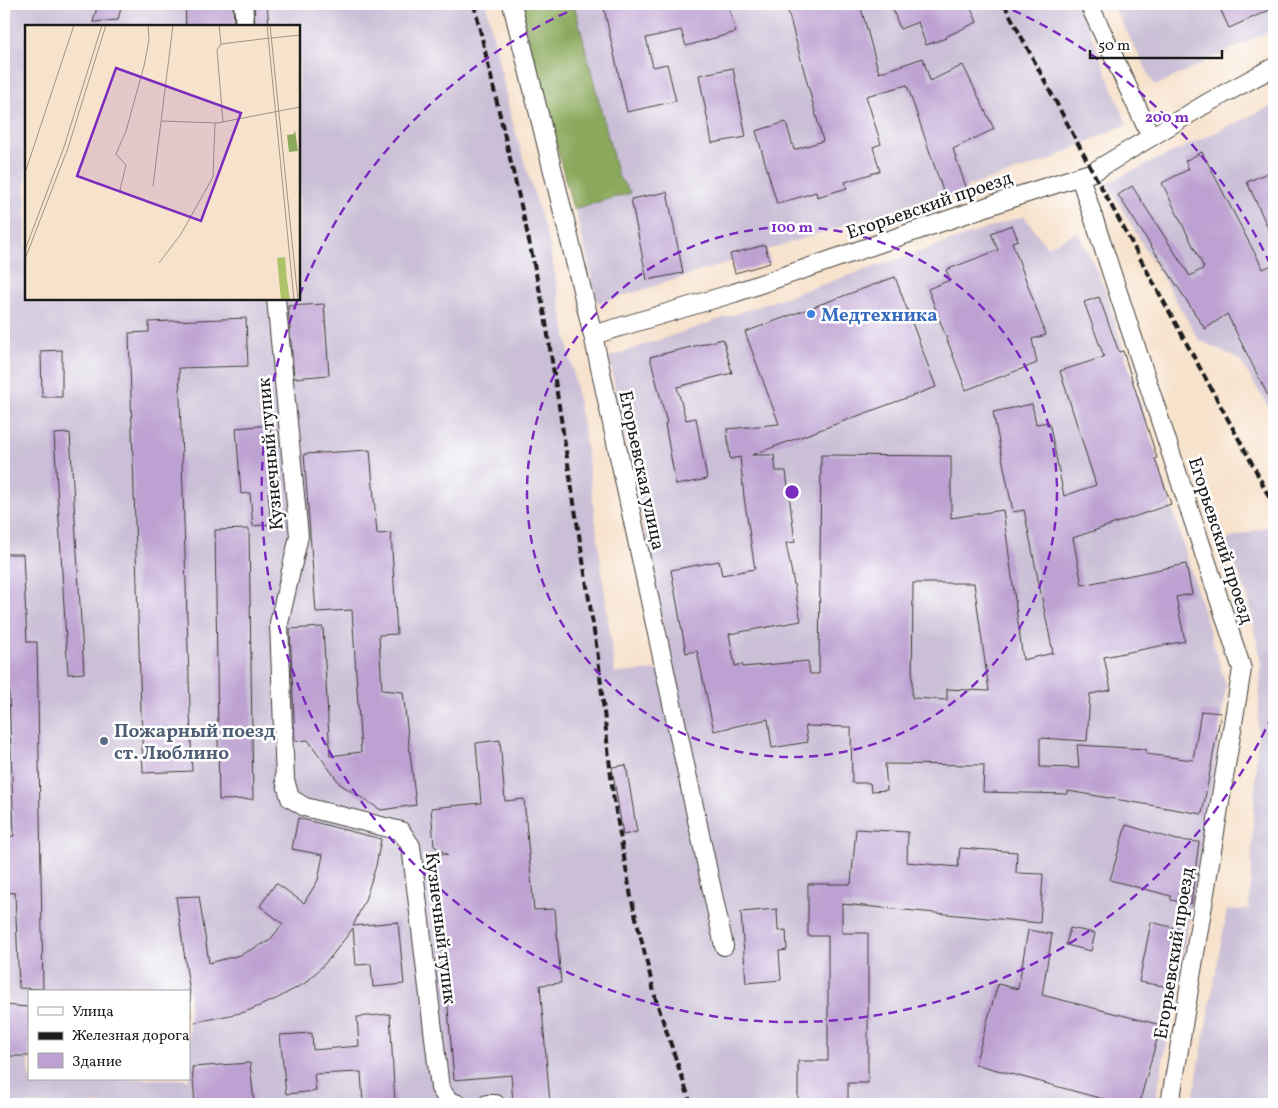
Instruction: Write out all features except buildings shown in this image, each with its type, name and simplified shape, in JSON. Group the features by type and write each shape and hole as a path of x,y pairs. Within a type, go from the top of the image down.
{"street":[{"path":"243,4 245,25"},
{"name":"Егорьевская улица","path":"512,4 593,335 724,946"},
{"path":"1089,4 1151,138"},
{"name":"Егорьевский проезд","path":"593,335 734,294 1015,196 1093,172 1209,102 1274,67"},
{"name":"Егорьевский проезд","path":"1080,177 1242,669 1170,1104"},
{"name":"Кузнечный тупик","path":"276,300 299,536 279,623 285,780 290,798 305,807 401,831 411,846 440,1088 448,1100 458,1104"},
{"path":"487,1104 496,1104"}],"shaded area":[{"path":"4,4 486,4 511,117 549,243 584,431 615,673 672,669 609,357 1024,216 1047,247 1078,232 1104,286 1226,685 1208,817 1155,1104 4,1104"},
{"path":"526,4 1079,4 1127,124 1051,160 598,304"},
{"path":"1112,4 1274,4 1274,29 1155,86"},
{"path":"1274,105 1274,413 1272,413 1240,360 1199,340 1107,183"},
{"path":"1268,526 1274,538 1274,1104 1192,1104 1227,910 1249,909 1261,665 1248,597 1225,540"}],"green space":[{"path":"519,4 574,4 618,176 631,193 573,209"}],"railway":[{"path":"474,4 545,316 598,657 613,795 631,897 656,1000 691,1104"},
{"path":"1004,4 1274,507"}],"place":[{"name":"Медтехника","path":"811,314"},
{"name":"Пожарный поезд ст. Люблино","path":"104,741"}]}
